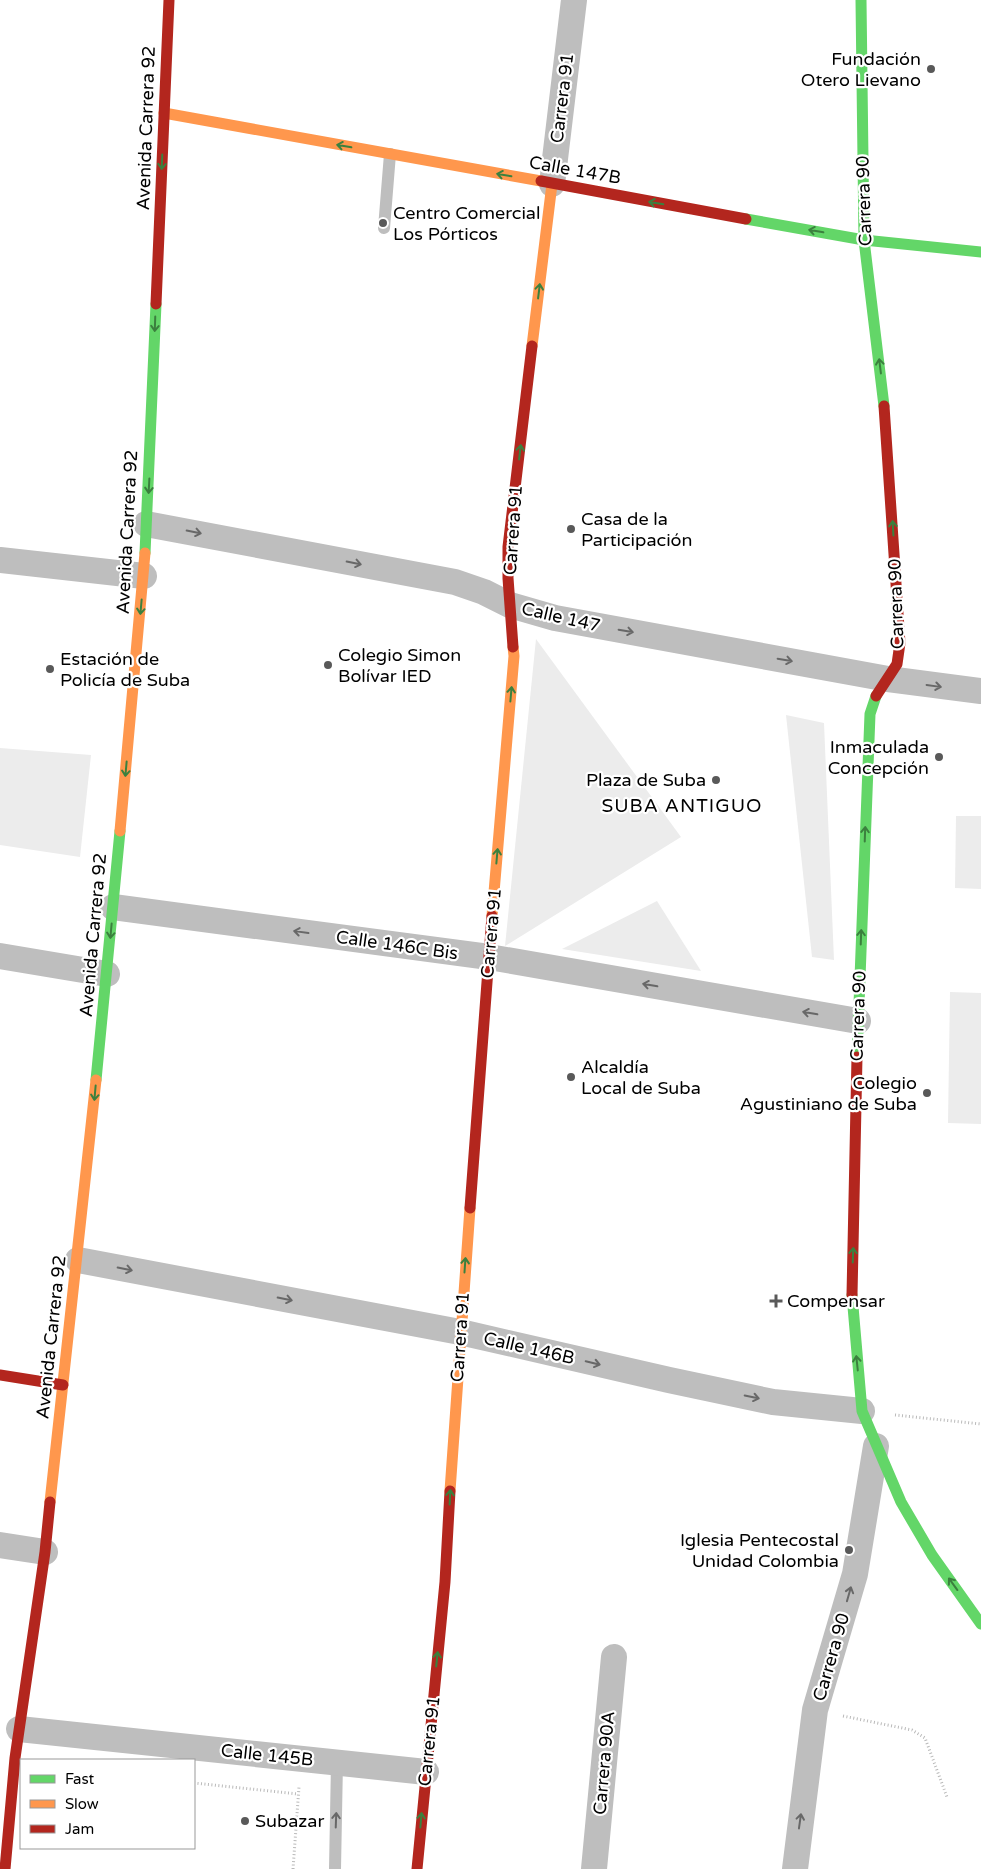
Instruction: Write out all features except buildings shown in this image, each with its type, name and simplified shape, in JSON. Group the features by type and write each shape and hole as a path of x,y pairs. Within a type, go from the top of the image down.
{"street":[{"name":"Avenida Carrera 92","path":"5,1869 19,1729 44,1552 78,1260 144,576 168,0"},
{"name":"Carrera 91","path":"417,1869 445,1582 460,1332 514,656 508,547 574,0"},
{"name":"Carrera 90","path":"861,0 864,240 884,401 900,643 897,664 877,694 870,714 858,1021 852,1303 862,1411 876,1446 900,1502 932,1555 981,1624"},
{"name":"Calle 147B","path":"164,113 864,240 981,252"},
{"name":"Calle 147","path":"146,524 455,582 484,592 510,605 555,618 888,680 939,687 981,690"},
{"path":"0,560 144,576"},
{"name":"Calle 146C Bis","path":"113,907 489,957 858,1021"},
{"path":"0,956 107,974"},
{"name":"Calle 146B","path":"78,1260 460,1332 773,1402 862,1411"},
{"path":"0,1376 63,1385"},
{"name":"Carrera 90","path":"795,1869 815,1710 855,1574 876,1446"},
{"path":"0,1545 44,1552"},
{"name":"Carrera 90A","path":"594,1869 614,1657"},
{"name":"Calle 145B","path":"19,1729 426,1772"}],"lane":[{"path":"384,228 390,154"},
{"path":"335,1869 337,1762"}],"path":[{"path":"862,1411 981,1424"},
{"path":"815,1710 912,1730 925,1738 947,1797"},
{"path":"293,1869 301,1759"},
{"path":"195,1783 298,1794"}],"shaded area":[{"path":"536,639 681,837 505,946"},
{"path":"786,715 824,723 834,960 812,957"},
{"path":"0,748 91,755 80,857 0,845"},
{"path":"956,816 981,816 981,889 955,888"},
{"path":"657,901 701,971 562,949"},
{"path":"950,992 981,993 981,1124 948,1123"}],"traffic: fast":[{"path":"861,0 864,240 884,406"},
{"path":"746,219 864,240 981,252"},
{"path":"145,553 156,304"},
{"path":"857,1057 870,714 876,696"},
{"path":"96,1080 120,831"},
{"path":"852,1295 862,1411 901,1502 932,1555 981,1624"}],"traffic: slow":[{"path":"164,113 541,181"},
{"path":"532,346 552,184"},
{"path":"120,831 145,553"},
{"path":"492,916 514,656 513,647"},
{"path":"50,1502 96,1080"},
{"path":"450,1491 470,1208"}],"traffic: jam":[{"path":"156,304 169,0"},
{"path":"541,181 746,219"},
{"path":"513,647 508,578 508,547 532,346"},
{"path":"876,696 897,664 900,643 884,406"},
{"path":"470,1208 492,916"},
{"path":"852,1295 857,1057"},
{"path":"0,1375 63,1385"},
{"path":"417,1869 445,1582 450,1491"},
{"path":"5,1869 15,1758 45,1552 50,1502"}],"place":[{"name":"Fundación Otero Lievano","path":"931,69"},
{"name":"Centro Comercial Los Pórticos","path":"383,223"},
{"name":"Casa de la Participación","path":"571,529"},
{"name":"Colegio Simon Bolívar IED","path":"328,665"},
{"name":"Estación de Policía de Suba","path":"50,669"},
{"name":"Inmaculada Concepción","path":"939,757"},
{"name":"Plaza de Suba","path":"716,780"},
{"name":"Alcaldía Local de Suba","path":"571,1077"},
{"name":"Colegio Agustiniano de Suba","path":"927,1093"},
{"name":"Compensar","path":"776,1301"},
{"name":"Iglesia Pentecostal Unidad Colombia","path":"849,1550"},
{"name":"Subazar","path":"245,1821"}],"district":[{"name":"SUBA ANTIGUO","path":"682,806"}]}
